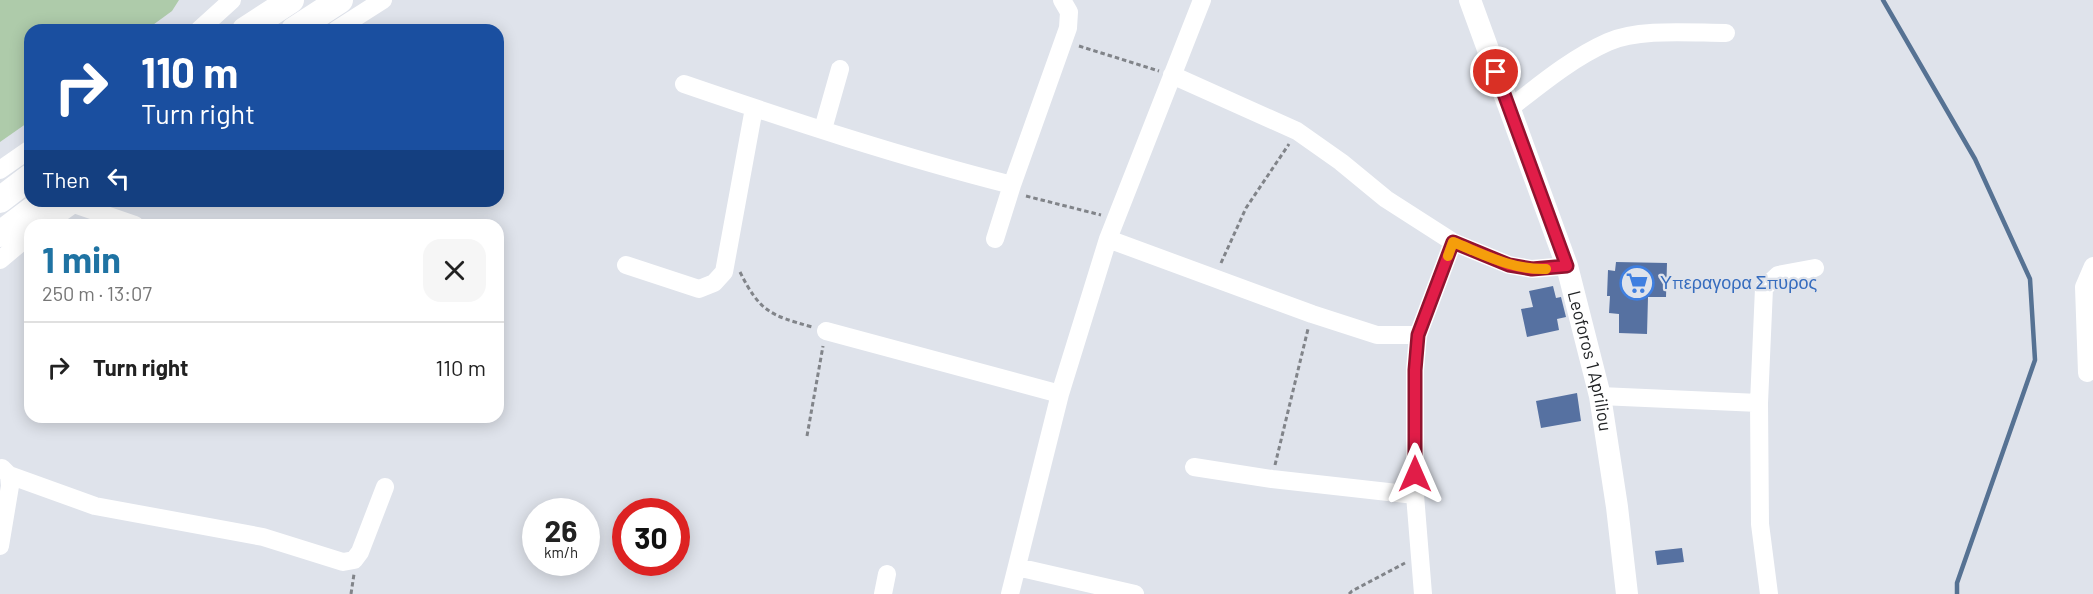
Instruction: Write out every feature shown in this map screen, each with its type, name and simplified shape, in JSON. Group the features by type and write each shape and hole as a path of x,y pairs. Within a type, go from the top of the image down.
{"highway":[{"path":"254,24 291,0"},
{"path":"303,24 340,0"},
{"path":"0,200 24,182"},
{"path":"0,234 36,207"}],"main road":[{"name":"Leoforos 1 Apriliou","path":"1469,0 1567,266 1600,396 1617,507 1627,594"}],"street":[{"path":"206,24 232,0"},
{"path":"346,24 384,0"},
{"path":"995,239 1010,189 1068,28 1069,12 1062,0"},
{"path":"1010,594 1060,394 1108,239 1202,0"},
{"path":"1510,108 1563,67 1609,41 1645,33 1726,33"},
{"path":"823,129 840,69"},
{"path":"1172,75 1297,131 1341,162 1386,199 1453,242 1509,265 1532,269 1567,266"},
{"path":"684,84 1010,189"},
{"path":"626,264 699,289 714,283 724,272 754,108"},
{"path":"0,170 24,153"},
{"path":"52,219 69,207"},
{"path":"89,207 120,219"},
{"path":"1108,239 1312,314 1377,335 1418,335"},
{"path":"0,260 24,241"},
{"path":"1423,594 1415,495 1415,370 1418,335 1453,242"},
{"path":"2086,373 2084,287 2093,266"},
{"path":"1769,594 1760,524 1760,403 1764,288 1778,275 1815,268"},
{"path":"826,331 1060,394"},
{"path":"1600,396 1760,403"},
{"path":"1194,467 1272,479 1415,495"},
{"path":"5,471 95,506 263,537 343,562 354,560 360,552 385,488"},
{"path":"0,546 10,486 5,471"},
{"path":"1017,567 1135,594"},
{"path":"883,594 887,574"}],"path":[{"path":"1063,41 1172,75"},
{"path":"1214,278 1246,208 1297,131"},
{"path":"1010,189 1116,218"},
{"path":"729,252 755,299 767,311 777,317 826,331 807,436"},
{"path":"1272,479 1312,314"},
{"path":"1349,594 1420,555"}],"green space":[{"path":"0,0 179,0 172,11 154,24 24,24 24,125 0,142"}],"building":[{"name":"Υπεραγορα Σπυρος","path":"1616,262 1667,263 1666,297 1648,297 1647,334 1619,333 1619,314 1609,313 1608,270 1615,271"},
{"path":"1553,286 1556,298 1561,297 1566,317 1557,319 1559,330 1527,337 1521,309 1533,307 1529,291"},
{"path":"1577,393 1581,421 1541,428 1536,401"},
{"path":"1682,548 1684,562 1657,565 1655,551"}],"waterway":[{"path":"1883,0 1975,159 2030,279 2035,360 1957,583 1957,594"}],"slow traffic":[{"path":"1448,256 1453,242 1509,265 1546,269"}],"place":[{"name":"Υπεραγορα Σπυρος","path":"1637,283"}],"route":[{"path":"1415,474 1415,370 1418,335 1453,242 1509,265 1532,269 1567,266 1496,72"}]}
